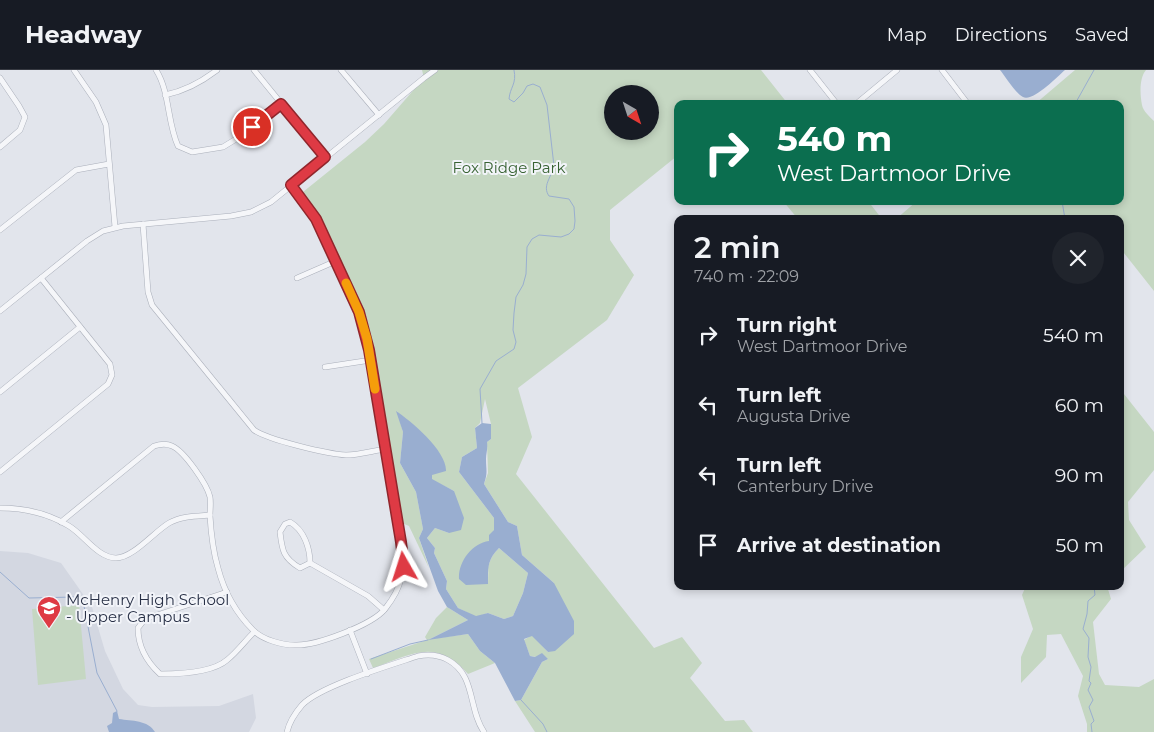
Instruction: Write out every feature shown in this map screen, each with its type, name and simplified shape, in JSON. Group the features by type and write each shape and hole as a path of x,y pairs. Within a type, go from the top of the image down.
{"street":[{"path":"74,70 96,102 106,125 116,227"},
{"path":"156,70 165,96 172,133 178,146 192,152 222,147 241,136 281,104"},
{"path":"165,96 183,91 202,82 216,70"},
{"path":"254,70 325,157"},
{"path":"0,311 91,238 116,227 241,214 260,208 436,70"},
{"path":"810,70 834,100"},
{"path":"861,100 898,70"},
{"path":"942,70 965,100"},
{"path":"343,71 378,115"},
{"path":"0,78 20,106 25,117 20,130 0,147"},
{"path":"0,230 76,170 82,167 109,164"},
{"path":"61,522 154,446 170,444 180,451 206,485 210,497 214,552 218,568 237,611 254,632 274,642 295,645 312,644 363,625 384,610 399,585 404,567 370,360 359,312 336,261 316,219 291,185"},
{"path":"143,224 148,292 152,305 254,430 271,438 334,454 348,455 385,449"},
{"path":"297,278 336,261"},
{"path":"0,472 108,384 112,375 110,364 41,278"},
{"path":"0,392 80,327"},
{"path":"325,367 370,360"},
{"path":"0,508 35,512 61,522 71,527 108,557 119,558 130,553 170,522 184,517 210,515"},
{"path":"290,522 297,526 310,553 310,563 300,568 289,562 284,552 280,532 285,524 290,522"},
{"path":"310,563 368,596 384,610"},
{"path":"227,592 144,619 138,628 138,640 151,666 160,674 177,674 216,667 227,660 254,632"},
{"path":"350,630 366,674"},
{"path":"287,732 289,725 302,705 319,694 366,674 423,655 441,657 459,668 467,680 476,717 484,732"}],"shaded area":[{"name":"McHenry High School - Upper Campus","path":"0,551 28,553 61,563 92,607 105,651 123,689 138,705 152,707 219,706 253,694 256,718 249,732 0,732"}],"green space":[{"name":"Fox Ridge Park","path":"422,70 761,70 785,100 674,100 674,158 610,210 610,240 634,275 607,320 518,388 532,437 516,474 654,648 682,637 702,663 690,678 725,721 744,720 753,732 535,732 515,701 521,700 542,662 548,659 530,656 524,640 532,635 548,652 554,583 522,555 517,526 508,522 484,484 488,473 487,442 491,439 491,424 485,399 480,423 475,428 477,448 462,457 459,472 494,518 494,530 489,541 488,568 492,556 499,548 528,573 523,593 513,616 504,619 488,613 476,617 458,608 446,589 447,581 434,553 435,548 427,538 435,528 449,533 454,491 432,480 432,475 397,411 403,432 400,463 416,492 423,529 419,538 429,568 409,526 402,523 367,326 325,226 303,192 365,142 384,124 424,78"},
{"path":"1075,70 1146,70 1141,82 1141,101 1147,114 1154,121 1154,291 1124,253 1124,215 901,215 912,205 1124,205 1124,100 1040,100"},
{"path":"786,205 871,205 879,215 795,215"},
{"path":"1124,394 1154,432 1154,470 1128,502 1129,520 1146,547 1124,568"},
{"path":"1024,590 1108,590 1111,599 1093,622 1099,674 1105,685 1139,687 1154,679 1154,732 1087,732 1087,724 1078,696 1083,676 1061,634 1047,635 1046,657 1021,683 1021,657 1033,629 1022,595"},
{"path":"79,605 86,679 38,685 32,609"},
{"path":"447,607 468,620 430,639 468,634 480,651 495,663 468,674 445,655 423,652 373,668 369,659 427,640 425,637 436,618"}],"water":[{"path":"1000,70 1065,70 1045,88 1027,98 1017,92"},
{"path":"396,411 419,429 441,455 446,471 432,475 432,479 454,491 464,518 461,530 449,533 435,528 427,538 435,548 434,553 447,581 446,589 458,608 476,616 488,613 504,619 513,616 523,593 528,573 499,548 492,556 489,564 488,584 466,585 459,579 461,566 467,554 477,545 489,541 489,535 494,530 494,518 459,472 462,457 477,448 475,428 482,423 491,424 491,439 487,442 484,484 508,522 517,526 522,555 554,583 574,621 574,634 555,651 548,652 532,636 524,639 530,656 535,657 542,653 548,659 542,662 521,700 515,701 495,663 480,651 468,634 428,640 468,620 447,607 438,591 419,538 423,529 416,492 400,463 403,432"},
{"path":"117,711 119,719 144,723 155,732 109,732 107,726 112,723 113,713"}],"waterway":[{"path":"482,423 480,389 496,361 514,349 516,342 513,330 514,313 516,297 523,285 526,274 527,247 532,239 539,235 561,237 569,234 574,229 575,221 574,207 569,199 549,196 546,189 554,166 547,105 540,87 533,84 527,86 514,102 509,99 515,79 514,70"},
{"path":"1077,100 1094,70"},
{"path":"1063,205 1064,215"},
{"path":"0,572 29,598 75,597 84,606 97,673 117,711"},
{"path":"1092,732 1091,724 1094,721 1089,707 1093,700 1088,690 1091,683 1089,681 1091,667 1088,657 1089,638 1083,629 1088,601 1095,595 1094,590"},
{"path":"371,659 410,644 428,640"},
{"path":"521,700 543,724 547,732"}],"slow traffic":[{"path":"346,283 359,312 367,339 375,389"}],"place":[{"name":"McHenry High School - Upper Campus","path":"49,629"}],"route":[{"path":"252,127 281,104 325,157 291,185 306,203 324,235 359,312 367,339 404,567"}]}
